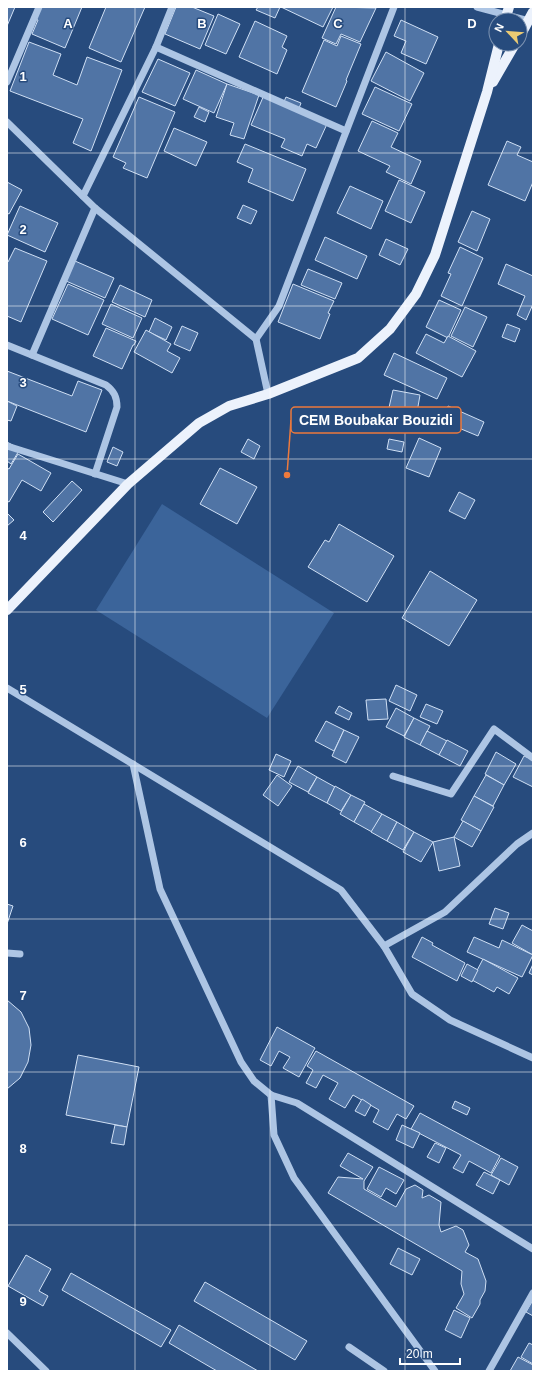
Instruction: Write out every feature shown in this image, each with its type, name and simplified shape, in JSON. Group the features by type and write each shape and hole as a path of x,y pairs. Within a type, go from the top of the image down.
{"main road":[{"path":"7,610 128,484 199,423 229,406 268,394 358,358 390,329 416,294 435,255 487,92 497,52"},
{"path":"487,92 510,52"}],"street":[{"path":"7,82 39,7"},
{"path":"83,196 156,47 172,7"},
{"path":"256,339 279,306 394,7"},
{"path":"477,7 498,12"},
{"path":"156,47 346,131"},
{"path":"7,122 95,208 256,339 268,394"},
{"path":"32,354 95,208"},
{"path":"7,345 106,385 114,393 117,399 117,407 95,474"},
{"path":"7,446 128,484"},
{"path":"7,688 341,890 384,946 412,994 450,1020 533,1058"},
{"path":"393,776 451,794 494,729 533,758"},
{"path":"133,764 160,889 241,1062 254,1081 271,1094 297,1103 533,1249"},
{"path":"384,946 445,912 517,844 533,833"},
{"path":"7,953 20,954"},
{"path":"271,1094 274,1135 294,1178 436,1371"},
{"path":"489,1371 533,1293"},
{"path":"7,1333 46,1371"},
{"path":"350,1347 384,1371"}],"shaded area":[{"path":"162,504 334,613 267,718 96,610"}],"building":[{"path":"7,7 15,7 7,26"},
{"path":"41,7 82,7 65,48 32,34 38,20 36,19"},
{"path":"106,7 145,7 121,62 89,48"},
{"path":"176,7 192,7 214,16 200,49 165,34"},
{"path":"258,7 280,7 275,18 256,10"},
{"path":"281,7 333,7 323,27"},
{"path":"336,7 376,8 360,42 341,34 336,44 322,38"},
{"path":"218,14 240,24 226,54 205,45"},
{"path":"401,20 438,37 426,64 401,53 406,41 394,36"},
{"path":"255,21 287,36 282,47 287,50 277,74 239,57"},
{"path":"341,36 361,44 336,107 302,92 324,40 337,46"},
{"path":"29,42 61,54 53,75 77,85 87,57 122,70 91,151 73,143 83,119 10,91"},
{"path":"386,52 424,73 410,101 371,81"},
{"path":"158,59 190,73 175,106 142,92"},
{"path":"196,70 227,84 214,113 183,99"},
{"path":"227,84 259,95 244,139 230,135 234,123 216,117"},
{"path":"375,87 412,104 399,131 362,114"},
{"path":"264,95 283,104 286,97 301,103 298,111 327,124 316,148 307,144 302,156 281,147 285,139 251,125"},
{"path":"139,97 175,112 147,178 123,168 126,163 113,157"},
{"path":"199,107 209,112 205,122 194,117"},
{"path":"372,121 398,133 391,147 421,161 411,184 386,172 390,166 358,151"},
{"path":"174,128 207,142 196,166 164,151"},
{"path":"507,141 521,147 517,155 533,162 533,182 525,201 488,185"},
{"path":"245,144 306,169 293,201 248,182 253,169 237,162"},
{"path":"399,180 425,192 411,223 385,211"},
{"path":"7,182 22,190 9,214 7,213"},
{"path":"350,186 383,201 371,229 337,213"},
{"path":"243,205 257,211 251,224 237,218"},
{"path":"20,206 58,223 45,252 7,235"},
{"path":"472,211 490,219 477,251 458,242"},
{"path":"325,237 367,256 357,279 315,260"},
{"path":"386,239 408,249 400,265 379,255"},
{"path":"460,247 483,258 462,306 441,296 451,274 448,273"},
{"path":"15,248 47,261 21,322 7,316 7,262"},
{"path":"75,261 114,278 105,298 66,281"},
{"path":"506,264 533,276 533,304 526,320 517,315 525,296 498,284"},
{"path":"308,269 342,283 335,299 301,285"},
{"path":"68,284 104,300 88,335 52,319"},
{"path":"293,284 334,301 328,313 330,314 320,339 278,322"},
{"path":"120,285 152,300 145,317 112,302"},
{"path":"439,300 461,310 448,338 426,327"},
{"path":"111,304 142,318 133,338 102,324"},
{"path":"465,307 487,317 473,347 451,336"},
{"path":"155,318 172,327 166,340 149,332"},
{"path":"507,324 520,329 515,342 502,337"},
{"path":"182,326 198,333 190,351 174,344"},
{"path":"106,328 136,341 122,369 93,356"},
{"path":"146,330 171,344 167,351 180,358 172,373 134,352"},
{"path":"426,334 444,343 448,336 476,351 462,377 416,353"},
{"path":"394,353 447,378 437,399 384,375"},
{"path":"7,371 72,396 78,381 102,390 86,432 7,401"},
{"path":"393,390 420,395 416,418 388,412"},
{"path":"7,401 17,406 11,421 7,420"},
{"path":"448,406 484,422 478,436 442,421"},
{"path":"419,438 441,448 429,477 406,468"},
{"path":"248,439 260,446 254,459 241,452"},
{"path":"389,439 404,442 402,452 387,449"},
{"path":"7,442 20,449 11,464 7,461"},
{"path":"113,447 123,452 117,466 107,462"},
{"path":"18,454 51,473 41,491 22,480 9,502 7,501 7,468 9,469"},
{"path":"220,468 257,487 237,524 200,504"},
{"path":"72,481 82,490 53,522 43,512"},
{"path":"459,492 475,500 465,519 449,511"},
{"path":"7,513 14,520 7,526"},
{"path":"339,524 394,556 367,602 308,567 325,540 329,542"},
{"path":"430,571 477,600 449,646 402,618"},
{"path":"396,685 417,695 410,711 389,701"},
{"path":"386,699 388,719 368,720 366,700"},
{"path":"426,704 443,711 437,724 420,717"},
{"path":"339,706 352,713 349,720 335,713"},
{"path":"396,708 414,718 404,736 386,727"},
{"path":"414,718 430,726 420,745 404,737"},
{"path":"326,721 344,730 334,751 315,741"},
{"path":"344,730 359,737 346,763 332,756"},
{"path":"427,731 447,741 439,755 420,745"},
{"path":"447,740 468,751 460,766 439,755"},
{"path":"496,752 516,764 504,785 485,774"},
{"path":"276,754 291,761 284,777 269,770"},
{"path":"524,756 533,760 533,787 513,777"},
{"path":"298,766 317,777 308,792 289,782"},
{"path":"277,775 292,786 278,806 263,795"},
{"path":"486,775 504,785 493,806 474,796"},
{"path":"317,777 335,787 327,803 308,793"},
{"path":"335,786 351,795 341,811 327,803"},
{"path":"351,795 365,802 354,822 340,814"},
{"path":"474,796 494,807 481,831 461,820"},
{"path":"364,804 382,814 372,832 354,822"},
{"path":"382,814 397,822 387,841 371,832"},
{"path":"463,821 481,831 472,847 454,837"},
{"path":"397,822 414,832 403,850 387,841"},
{"path":"414,832 433,842 421,862 403,852"},
{"path":"454,837 460,866 439,871 433,842"},
{"path":"7,904 13,906 7,924"},
{"path":"495,908 509,913 503,929 489,924"},
{"path":"522,925 533,931 533,955 512,943"},
{"path":"422,937 433,943 432,945 465,963 457,981 412,957"},
{"path":"474,937 499,948 502,940 533,955 522,977 467,952"},
{"path":"483,959 518,978 509,994 497,987 494,992 472,980"},
{"path":"467,964 478,970 472,982 461,976"},
{"path":"533,964 533,975 529,973"},
{"path":"7,1000 21,1012 29,1028 31,1045 28,1062 20,1078 7,1089"},
{"path":"277,1027 315,1048 299,1077 283,1068 290,1057 279,1051 271,1066 260,1060"},
{"path":"316,1051 414,1106 406,1119 397,1114 388,1130 373,1122 379,1110 353,1095 345,1108 329,1099 338,1083 323,1075 316,1088 306,1083 313,1070 307,1066"},
{"path":"78,1055 139,1067 127,1127 66,1115"},
{"path":"362,1099 371,1105 365,1116 355,1111"},
{"path":"455,1101 470,1108 467,1115 452,1108"},
{"path":"420,1113 500,1156 491,1173 469,1161 463,1173 453,1168 461,1155 411,1129"},
{"path":"115,1125 127,1127 124,1145 111,1143"},
{"path":"402,1125 420,1133 413,1148 396,1140"},
{"path":"435,1143 446,1148 439,1163 427,1157"},
{"path":"348,1153 373,1167 364,1181 364,1189 396,1207 406,1189 415,1185 423,1190 422,1198 429,1195 441,1202 439,1225 441,1232 456,1226 463,1230 469,1245 465,1252 478,1259 486,1281 485,1291 472,1318 456,1308 464,1294 461,1284 462,1271 328,1193 338,1177 363,1179 340,1166"},
{"path":"501,1158 518,1167 509,1185 491,1175"},
{"path":"379,1167 404,1180 396,1194 386,1188 381,1197 367,1189"},
{"path":"484,1172 500,1180 493,1194 476,1185"},
{"path":"398,1248 420,1259 412,1275 390,1264"},
{"path":"26,1255 51,1269 39,1291 48,1296 43,1306 8,1286"},
{"path":"71,1273 171,1330 161,1347 62,1290"},
{"path":"205,1282 307,1341 295,1360 194,1301"},
{"path":"533,1300 533,1316 526,1312"},
{"path":"454,1310 470,1318 461,1338 445,1330"},
{"path":"179,1325 258,1371 217,1371 169,1343"},
{"path":"529,1343 533,1345 533,1364 521,1357"},
{"path":"518,1357 533,1365 533,1371 510,1371"}],"place":[{"name":"CEM Boubakar Bouzidi","path":"287,475"}]}
